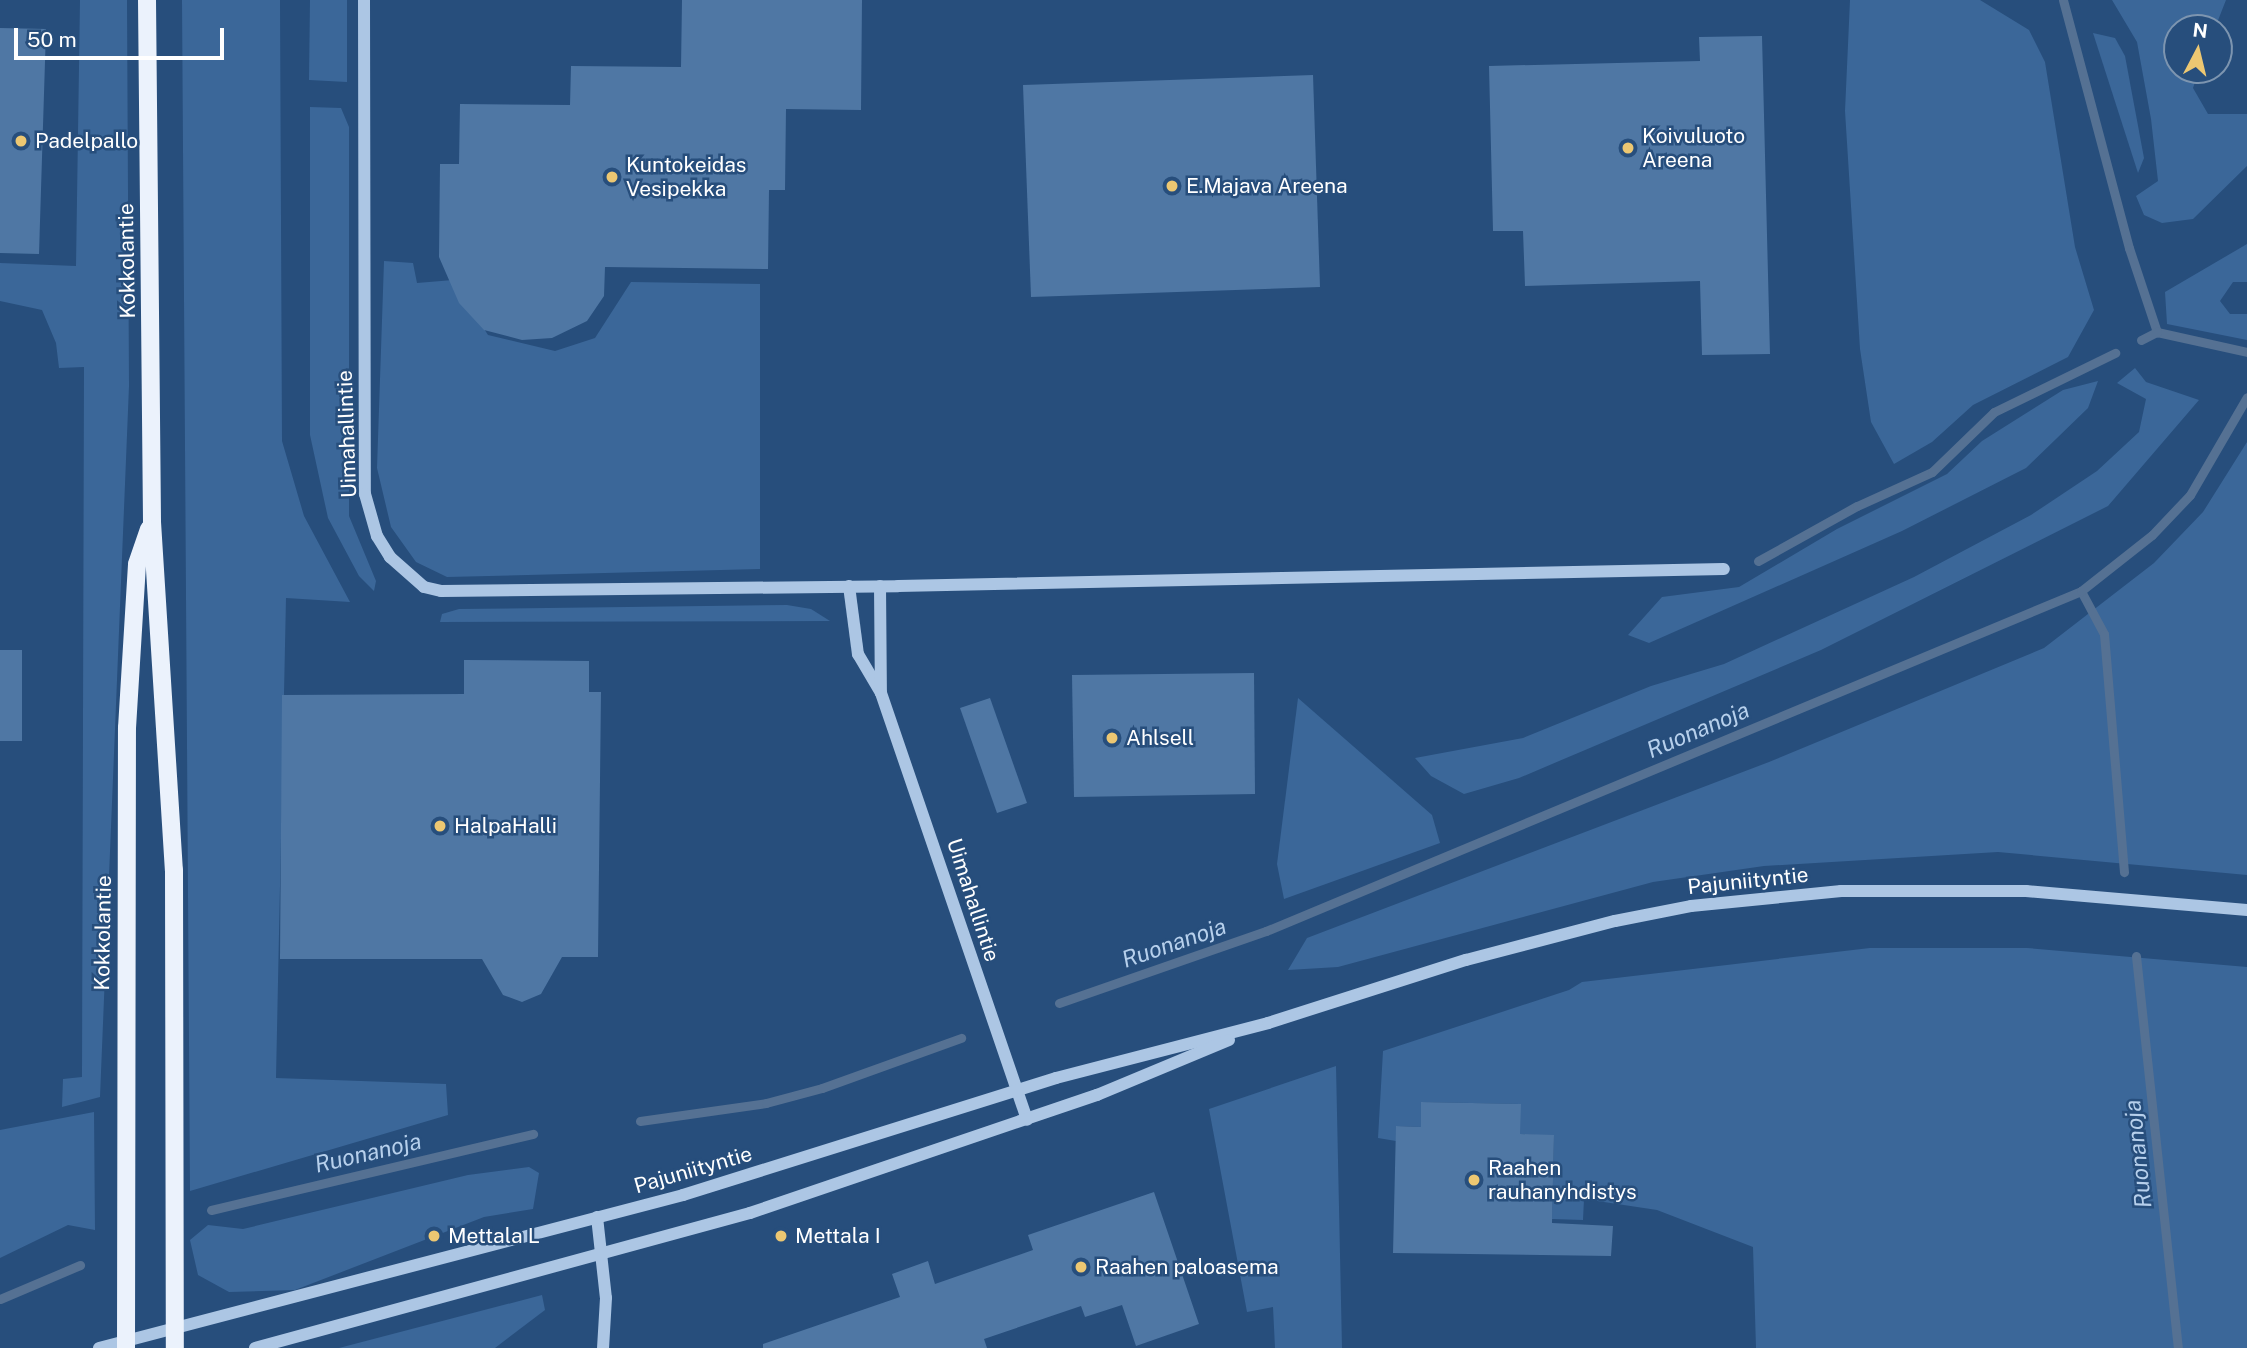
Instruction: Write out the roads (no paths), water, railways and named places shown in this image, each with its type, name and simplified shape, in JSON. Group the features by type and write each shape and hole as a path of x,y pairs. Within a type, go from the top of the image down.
{"main road":[{"name":"Kokkolantie","path":"147,0 152,522 174,870 175,1348"},
{"name":"Kokkolantie","path":"126,1345 127,728 137,564 152,522"}],"street":[{"name":"Uimahallintie","path":"364,0 364,474 377,536 398,568 412,581 441,591 880,586 881,693"},
{"path":"880,586 1724,569"},
{"name":"Uimahallintie","path":"849,586 858,654 881,693 1027,1120"},
{"name":"Pajuniityntie","path":"99,1348 126,1345 175,1328 683,1195 1016,1090 1268,1023 1542,939 1691,906 1770,896 2026,891 2247,910"},
{"name":"Pajuniityntie","path":"256,1348 602,1256 1027,1120 1140,1079 1268,1023"},
{"path":"597,1217 606,1298 603,1348"}],"waterway":[{"path":"2063,0 2129,248 2157,332 2247,352"},
{"path":"2141,340 2157,332"},
{"path":"1758,561 1857,506 1932,472 1994,412 2115,353"},
{"name":"Ruonanoja","path":"1059,1003 1266,931 2081,591 2152,535 2190,495 2247,397"},
{"name":"Ruonanoja","path":"2081,591 2104,634 2124,872"},
{"name":"Ruonanoja","path":"2136,956 2178,1348"},
{"name":"Ruonanoja","path":"640,1121 766,1103 822,1088 961,1038"},
{"name":"Ruonanoja","path":"211,1210 533,1134"},
{"name":"Ruonanoja","path":"0,1299 80,1265"}],"place":[{"name":"Padelpallo","path":"21,141"},
{"name":"Koivuluoto Areena","path":"1628,148"},
{"name":"Kuntokeidas Vesipekka","path":"612,177"},
{"name":"E.Majava Areena","path":"1172,186"},
{"name":"Ahlsell","path":"1112,738"},
{"name":"HalpaHalli","path":"440,826"},
{"name":"Raahen rauhanyhdistys","path":"1474,1180"},
{"name":"Mettala L","path":"434,1236"},
{"name":"Mettala I","path":"781,1236"},
{"name":"Raahen paloasema","path":"1081,1267"}]}
